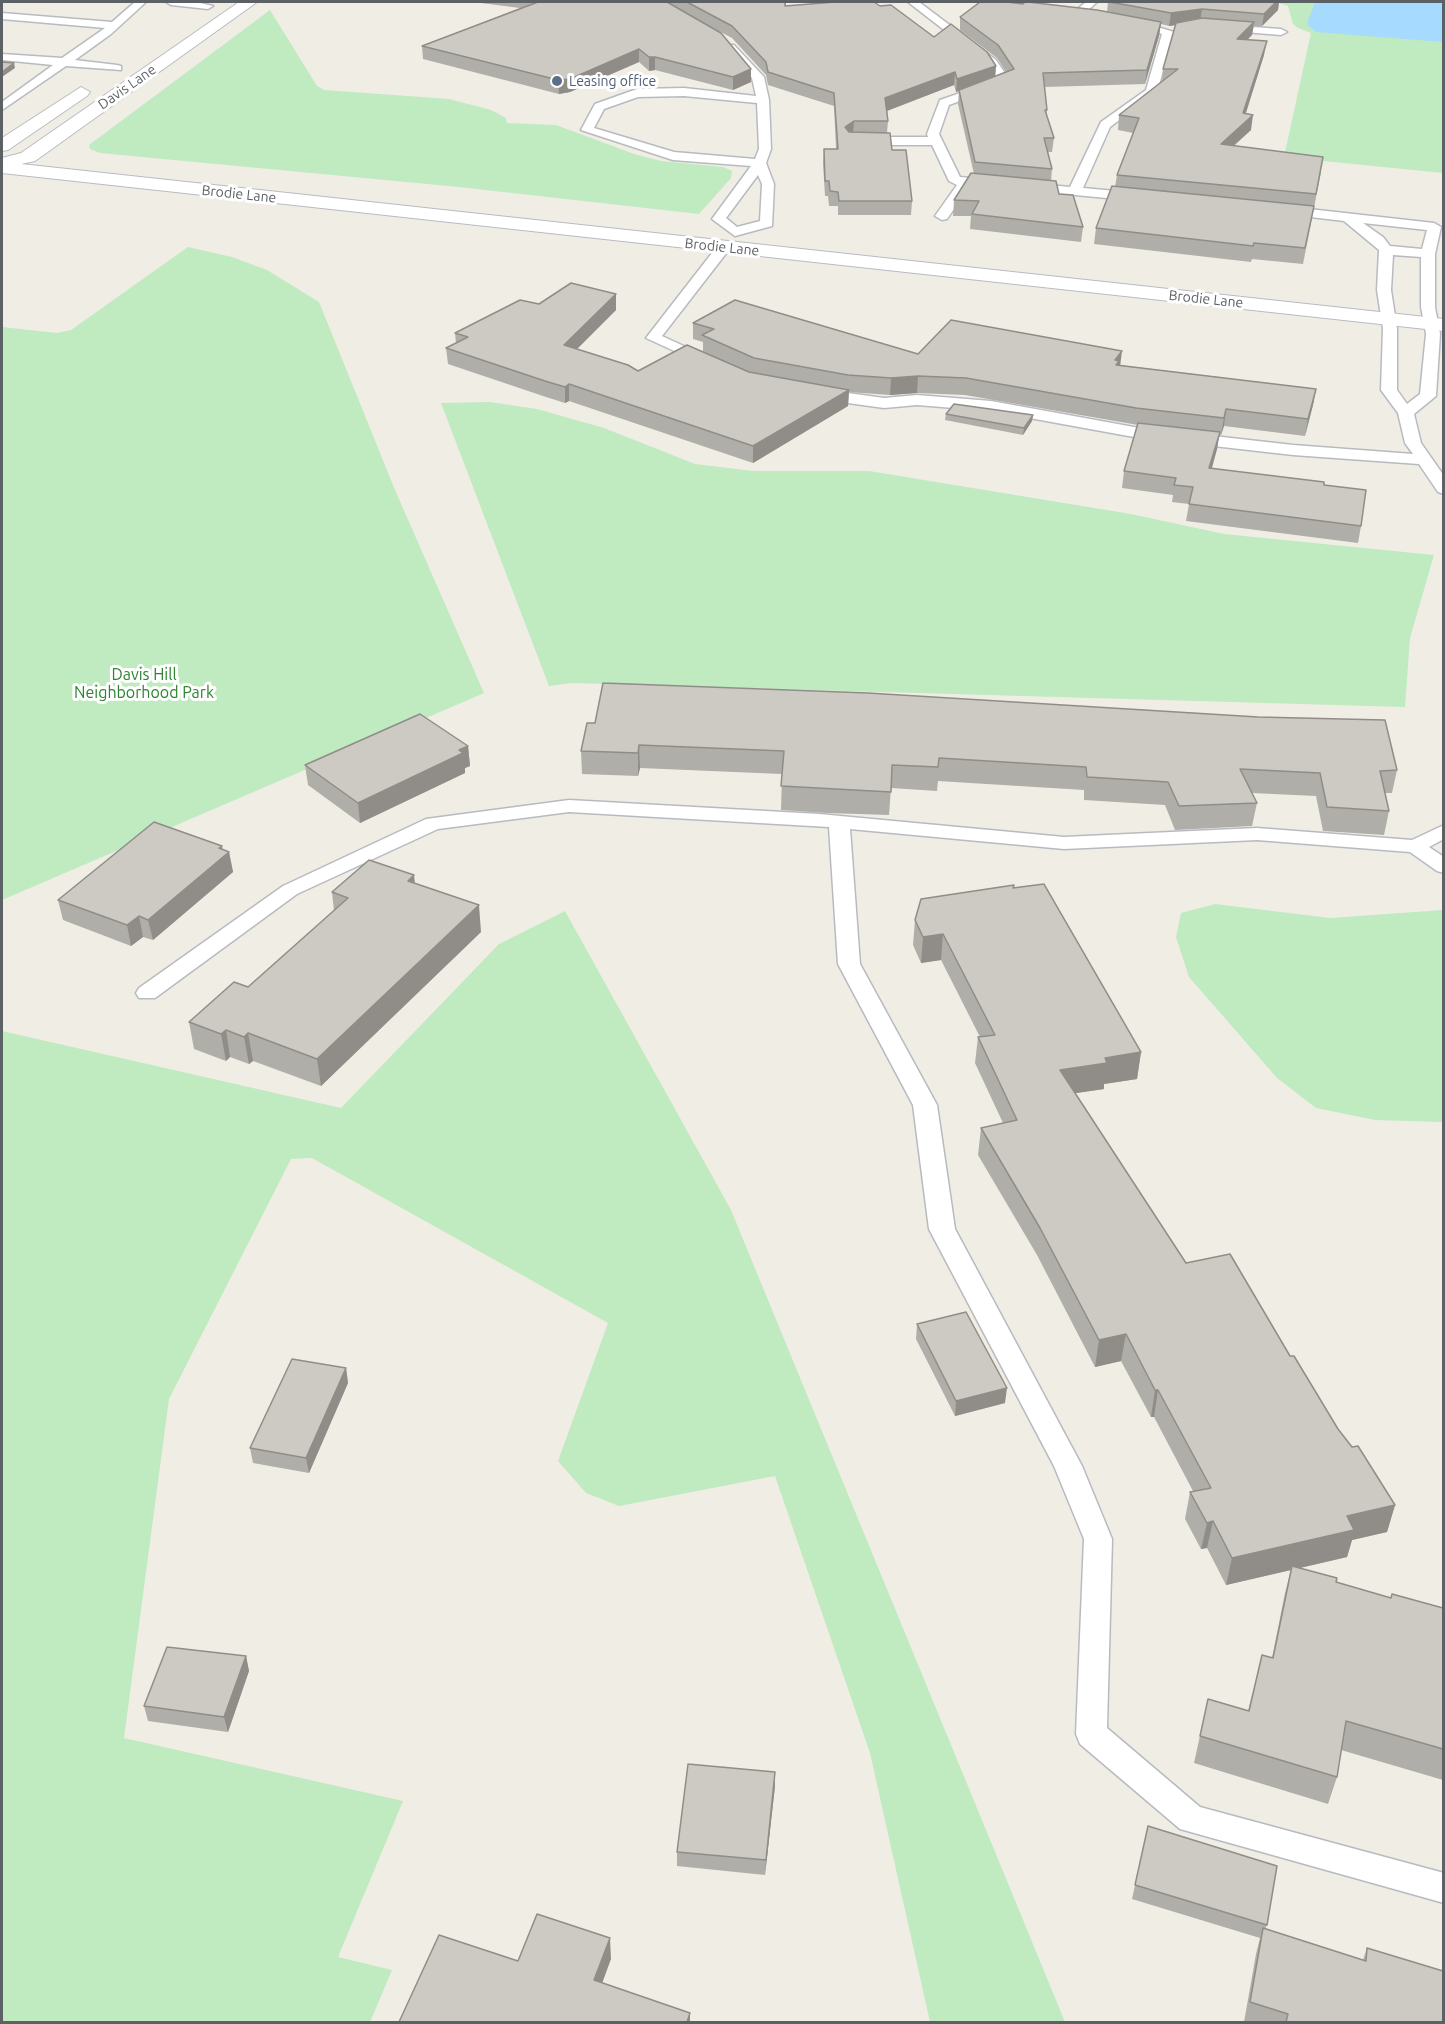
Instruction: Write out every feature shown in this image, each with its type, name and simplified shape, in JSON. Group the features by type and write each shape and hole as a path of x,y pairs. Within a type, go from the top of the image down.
{"main road":[{"name":"Davis Lane","path":"2,166 28,157 249,2"},
{"path":"155,67 172,45 215,15 216,11 211,4 190,18"},
{"name":"Davis Lane","path":"2,146 122,65"},
{"name":"Brodie Lane","path":"2,154 729,240"},
{"name":"Brodie Lane","path":"2,166 729,240 1437,316"}],"lane":[{"path":"4,103 64,62 141,2"},
{"path":"171,2 211,4"},
{"path":"913,2 992,62 1005,82 944,103 933,134 955,181 1153,198"},
{"path":"1079,13 1092,2"},
{"path":"2,16 114,25"},
{"path":"1113,19 1168,32 1184,30"},
{"path":"1209,27 1281,33"},
{"path":"1075,191 1106,125 1151,92 1168,32"},
{"path":"716,36 726,42 758,77 763,100 765,149 760,163 719,219 729,240"},
{"path":"2,57 122,65"},
{"path":"760,163 673,156 587,130 599,107 637,93 684,92 763,100"},
{"path":"854,141 936,141"},
{"path":"717,367 653,338 729,240 767,224 768,184 760,163"},
{"path":"942,216 966,182"},
{"path":"1268,209 1434,227 1428,254 1437,316 1428,396 1406,413"},
{"path":"1345,217 1363,227 1386,250 1428,254"},
{"path":"1386,250 1385,310 1390,329 1389,390 1406,413 1413,443 1443,489"},
{"path":"803,391 884,403 916,400 991,406 1134,432 1293,450 1424,460"},
{"path":"147,993 290,890 433,823 569,806 839,822 1064,843 1257,834 1415,846 1443,831"},
{"path":"839,822 849,964 925,1105 942,1229 1068,1466 1098,1539 1091,1734 1191,1819 1443,1888"},
{"path":"1415,846 1443,867"}],"green space":[{"path":"1276,2 1443,2 1443,173 1284,157 1311,33 1293,24 1288,6"},
{"path":"270,10 317,86 324,90 449,99 491,110 506,118 507,123 556,125 634,154 661,161 723,167 732,171 731,178 699,214 459,187 100,153 90,149 89,145"},
{"name":"Davis Hill Neighborhood Park","path":"188,247 232,257 267,270 319,302 395,490 484,693 2,900 2,327 57,333 71,330"},
{"path":"490,402 537,409 604,428 695,464 753,471 869,471 1131,514 1224,534 1434,555 1410,638 1405,707 571,683 549,686 441,403"},
{"path":"1215,904 1330,918 1443,910 1443,1122 1375,1120 1316,1108 1277,1078 1189,977 1176,937 1181,913"},
{"path":"565,911 731,1210 1065,2022 930,2022 870,1753 775,1476 619,1506 586,1493 558,1461 608,1323 312,1158 291,1159 169,1399 124,1738 403,1801 338,1957 392,1970 370,2022 2,2022 2,1031 341,1108 499,944"}],"water":[{"path":"1315,2 1443,2 1443,42 1316,32 1307,24"}],"building":[{"path":"538,2 667,2 721,33 751,69 733,77 649,57 639,49 570,79 558,80 422,46"},
{"path":"687,2 785,2 785,6 874,2 880,6 891,5 934,37 951,24 987,52 996,66 957,79 955,72 885,98 888,121 854,121 845,127 849,132 890,133 892,150 906,150 912,201 839,201 838,192 830,191 829,181 825,181 824,149 838,149 834,93 768,72 766,62 732,26"},
{"path":"980,2 1023,4 1028,2 1097,10 1161,22 1147,70 1043,73 1047,110 1045,110 1054,138 1044,138 1052,169 975,162 959,90 1014,69 998,45 960,17"},
{"path":"1110,2 1276,2 1264,14 1202,9 1171,13"},
{"path":"1202,18 1254,22 1237,39 1267,41 1243,113 1253,115 1221,144 1323,157 1316,194 1117,175 1139,118 1119,115 1178,69 1163,69 1176,23"},
{"path":"2,62 14,63 2,72"},
{"path":"971,173 1056,181 1059,194 1073,195 1083,227 972,214 979,201 954,200"},
{"path":"1112,186 1314,206 1305,248 1254,243 1253,246 1096,228"},
{"path":"571,283 616,294 564,345 628,365 638,371 687,345 749,372 849,390 753,446 569,384 565,387 446,348 468,337 455,333 520,300 539,304"},
{"path":"735,300 918,354 951,320 1122,351 1115,360 1119,361 1116,365 1316,389 1308,419 1226,409 1224,418 1136,408 966,378 918,376 891,378 848,375 754,358 702,335 714,329 693,323"},
{"path":"954,404 1033,415 1024,428 946,414"},
{"path":"1138,423 1220,432 1209,468 1324,482 1324,485 1366,490 1361,526 1189,504 1193,487 1174,485 1176,478 1124,471"},
{"path":"603,683 868,693 1258,717 1385,720 1397,770 1380,771 1389,811 1327,807 1320,773 1240,769 1257,803 1179,806 1168,782 1087,777 1086,767 939,758 938,767 892,765 891,792 781,786 784,751 639,745 638,753 581,751 587,723 595,723"},
{"path":"420,714 468,746 459,750 463,753 358,803 305,765"},
{"path":"154,822 222,846 219,848 229,852 148,920 139,916 127,925 58,900"},
{"path":"369,860 414,875 408,881 479,905 317,1059 248,1033 244,1037 226,1030 221,1034 189,1022 234,982 248,987 348,898 332,892"},
{"path":"1044,884 1141,1052 1105,1058 1107,1063 1060,1070 1186,1263 1230,1254 1290,1356 1294,1356 1338,1429 1352,1447 1358,1446 1395,1505 1347,1516 1354,1530 1232,1558 1213,1521 1207,1523 1190,1492 1211,1488 1126,1334 1099,1340 1040,1228 981,1128 1017,1120 978,1037 995,1035 943,934 923,937 915,920 921,899 1014,885 1013,888"},
{"path":"966,1312 1007,1388 956,1401 917,1324"},
{"path":"292,1359 346,1368 306,1458 250,1448"},
{"path":"1292,1566 1337,1578 1336,1582 1391,1598 1392,1594 1443,1608 1443,1749 1346,1721 1337,1777 1200,1736 1208,1699 1249,1711 1262,1655 1273,1658"},
{"path":"167,1647 246,1656 224,1717 144,1706"},
{"path":"688,1764 775,1772 766,1860 677,1852"},
{"path":"1148,1826 1277,1866 1267,1925 1135,1885"},
{"path":"537,1914 610,1938 594,1980 690,2013 687,2022 399,2022 439,1935 518,1961"},
{"path":"1263,1928 1366,1961 1367,1948 1443,1971 1443,2022 1286,2022 1288,2014 1250,2002"}],"place":[{"name":"Leasing office","path":"557,81"}]}
